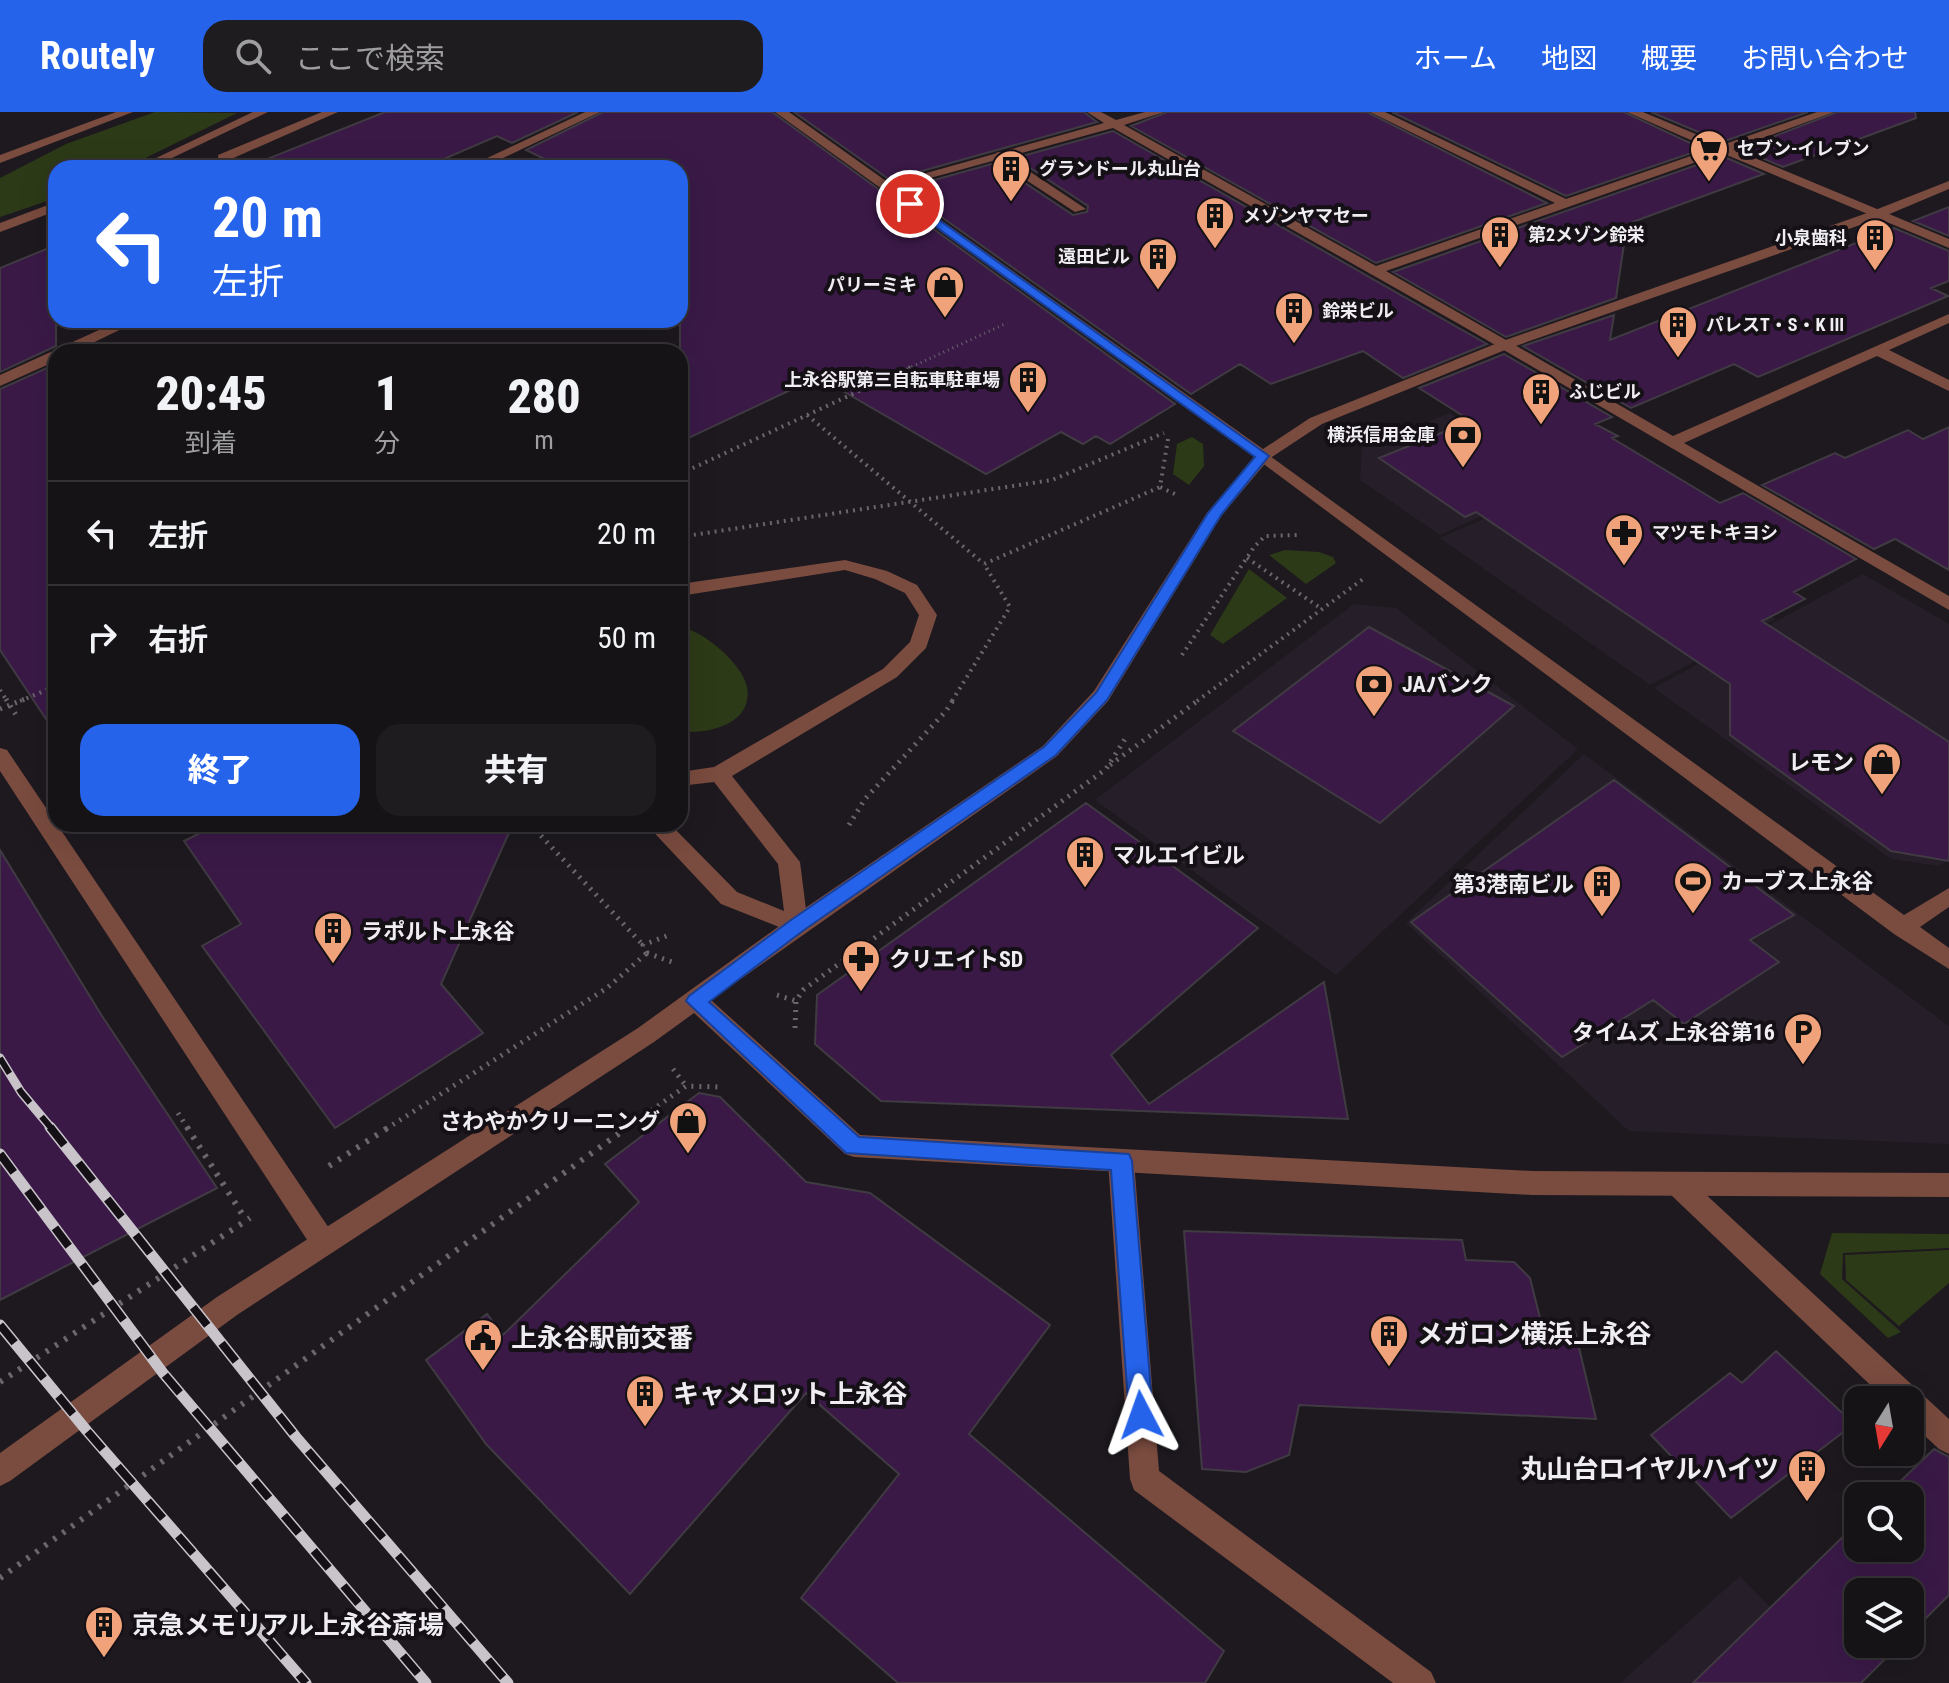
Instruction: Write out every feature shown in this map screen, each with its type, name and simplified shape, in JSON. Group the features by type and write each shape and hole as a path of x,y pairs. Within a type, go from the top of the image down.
{"street":[{"path":"0,159 127,112"},
{"path":"158,160 262,112"},
{"path":"223,160 332,112"},
{"path":"489,160 594,112"},
{"path":"781,112 1263,456 1949,960"},
{"path":"1093,112 1505,345 1949,604"},
{"path":"886,186 1158,112"},
{"path":"1376,112 1566,204"},
{"path":"1633,112 1949,244"},
{"path":"1374,271 1828,112"},
{"path":"998,156 1080,209"},
{"path":"0,1471 227,1306 696,1001 797,925 1050,751 1101,696 1215,513 1263,456 1316,421 1505,345 1875,215 1949,185"},
{"path":"0,228 48,209"},
{"path":"1672,442 1949,318"},
{"path":"80,344 115,328"},
{"path":"1877,350 1949,386"},
{"path":"0,381 48,359"},
{"path":"688,589 845,565 881,575 911,589 928,615 919,644 890,673 719,774 688,778"},
{"path":"0,755 48,827"},
{"path":"719,774 789,862 797,925"},
{"path":"51,832 324,1243"},
{"path":"665,832 729,898 797,925"},
{"path":"1902,928 1949,896"},
{"path":"696,1001 854,1146 1532,1183 1949,1185"},
{"path":"1121,1161 1145,1479 1420,1683"},
{"path":"1679,1186 1893,1386"},
{"path":"1924,1415 1949,1439"}],"path":[{"path":"688,470 1012,320"},
{"path":"807,415 984,564 1010,607 946,711 865,799 849,825"},
{"path":"688,536 1052,480 1169,432"},
{"path":"984,564 1160,487"},
{"path":"1176,663 1265,536 1311,535"},
{"path":"1247,558 1322,609"},
{"path":"0,1578 686,1086 721,1087 794,1037 796,1001 803,990 1367,576"},
{"path":"0,709 48,689"},
{"path":"1106,769 1132,729"},
{"path":"537,832 643,945 647,953"},
{"path":"643,945 669,935"}],"shaded area":[{"path":"1450,413 1557,482 1440,535 1360,480 1362,447"},
{"path":"1562,485 1775,619 1650,685 1440,538"},
{"path":"1863,574 1949,624 1949,859 1939,866 1891,859 1654,688"},
{"path":"1354,604 1396,608 1578,749 1336,975 1095,800"},
{"path":"1584,754 1949,1026 1949,1144 1629,1131 1406,923"},
{"path":"1740,1576 1843,1683 1620,1683"}],"green space":[{"path":"155,112 237,113 141,160 48,160 48,201 0,217 0,178 66,144"},
{"path":"1192,437 1203,444 1204,466 1189,485 1173,474 1177,444"},
{"path":"1285,550 1319,552 1333,557 1336,563 1306,584 1269,555"},
{"path":"1249,569 1287,598 1223,644 1210,635"},
{"path":"688,630 721,650 738,669 747,687 747,700 736,718 715,729 688,732"},
{"path":"1832,1233 1949,1234 1949,1248 1843,1253 1842,1279 1901,1332 1888,1338 1820,1274"},
{"path":"1949,1250 1949,1283 1899,1326 1846,1280 1845,1255"}],"building":[{"path":"385,112 578,112 512,143 497,136 442,160 265,160"},
{"path":"603,112 772,112 1175,404 1110,444 1096,436 1083,444 1061,432 986,474 829,383 824,385 814,379 688,438 688,344 680,344 680,328 688,328 688,160 547,160 526,150"},
{"path":"794,112 1084,112 1097,122 890,180"},
{"path":"1167,112 1367,112 1547,203 1376,263 1131,126"},
{"path":"1392,112 1624,112 1703,149 1566,196"},
{"path":"1651,112 1808,112 1722,142"},
{"path":"1837,112 1915,112 1916,118 1783,167 1741,149"},
{"path":"1113,131 1487,344 1403,378 1363,351 1271,384 1240,364 1191,394 902,189 995,163 1073,215 1087,212 1088,206 1015,158"},
{"path":"1722,156 1764,174 1627,224 1616,298 1506,337 1393,272"},
{"path":"1949,207 1949,236 1913,221"},
{"path":"1894,228 1949,251 1949,281 1931,288 1948,296 1758,377 1734,364 1631,408 1523,346 1614,315 1610,340"},
{"path":"48,248 48,328 56,328 56,344 48,344 48,350 0,372 0,268"},
{"path":"1504,354 1612,417 1595,424 1618,436 1612,438 1720,503 1743,493 1856,559 1794,592 1805,599 1762,621 1949,742 1949,861 1891,851 1730,735 1730,684 1476,512 1465,517 1379,458 1471,421 1419,388"},
{"path":"48,368 48,722 0,650 0,389"},
{"path":"1949,427 1949,570 1895,539 1874,549 1762,485 1835,453 1845,458 1908,430 1923,439"},
{"name":"JAバンク","path":"1369,627 1514,706 1380,823 1233,731"},
{"name":"第3港南ビル","path":"1614,780 1794,915 1750,940 1779,962 1684,1024 1653,1000 1562,1057 1411,922"},
{"name":"マルエイビル","path":"1086,803 1258,928 1111,1055 1149,1104 1324,982 1348,1119 881,1101 815,1044 817,995"},
{"name":"ラポルト上永谷","path":"203,832 509,832 441,984 483,1033 335,1128 202,946 241,924 184,841"},
{"path":"0,850 102,1016 217,1188 0,1300"},
{"name":"キャメロット上永谷","path":"699,1093 720,1097 806,1182 870,1193 1050,1325 969,1434 1224,1651 1205,1683 898,1683 801,1598 899,1474 806,1393 630,1594 486,1444 426,1360 487,1314 503,1335 639,1202 605,1164"},
{"name":"メガロン横浜上永谷","path":"1184,1231 1462,1240 1466,1260 1514,1262 1530,1278 1542,1326 1575,1331 1596,1419 1299,1405 1289,1455 1246,1472 1202,1469"},
{"path":"1776,1351 1844,1415 1844,1432 1731,1518 1651,1435 1730,1373 1742,1383"},
{"path":"1934,1449 1949,1457 1949,1595 1924,1620 1924,1578 1844,1578 1844,1658 1886,1658 1861,1683 1693,1683 1844,1536 1844,1562 1924,1562 1924,1482 1900,1482 1916,1466 1924,1466 1924,1459"}],"railway":[{"path":"0,1058 21,1092 52,1129"},
{"path":"50,1127 296,1437 508,1683"},
{"path":"0,1154 163,1373 426,1683"},
{"path":"0,1325 87,1431 306,1683"}],"place":[{"name":"セブン-イレブン","path":"1709,183"},
{"name":"グランドール丸山台","path":"1011,203"},
{"name":"メゾンヤマセー","path":"1215,250"},
{"name":"第2メゾン鈴栄","path":"1500,269"},
{"name":"小泉歯科","path":"1875,272"},
{"name":"遠田ビル","path":"1158,291"},
{"name":"パリーミキ","path":"945,319"},
{"name":"鈴栄ビル","path":"1294,345"},
{"name":"パレスT・S・K III","path":"1678,359"},
{"name":"上永谷駅第三自転車駐車場","path":"1028,414"},
{"name":"ふじビル","path":"1541,426"},
{"name":"横浜信用金庫","path":"1463,469"},
{"name":"マツモトキヨシ","path":"1624,567"},
{"name":"JAバンク","path":"1374,718"},
{"name":"レモン","path":"1882,796"},
{"name":"マルエイビル","path":"1085,889"},
{"name":"カーブス上永谷","path":"1693,915"},
{"name":"第3港南ビル","path":"1602,918"},
{"name":"ラポルト上永谷","path":"333,965"},
{"name":"クリエイトSD","path":"861,993"},
{"name":"タイムズ 上永谷第16","path":"1803,1066"},
{"name":"さわやかクリーニング","path":"688,1155"},
{"name":"メガロン横浜上永谷","path":"1389,1368"},
{"name":"上永谷駅前交番","path":"483,1372"},
{"name":"キャメロット上永谷","path":"645,1428"},
{"name":"丸山台ロイヤルハイツ","path":"1807,1503"},
{"name":"京急メモリアル上永谷斎場","path":"104,1659"}],"route":[{"path":"910,204 1263,456 1215,513 1101,696 1050,751 797,925 696,1001 854,1146 1121,1161 1141,1415"}]}
